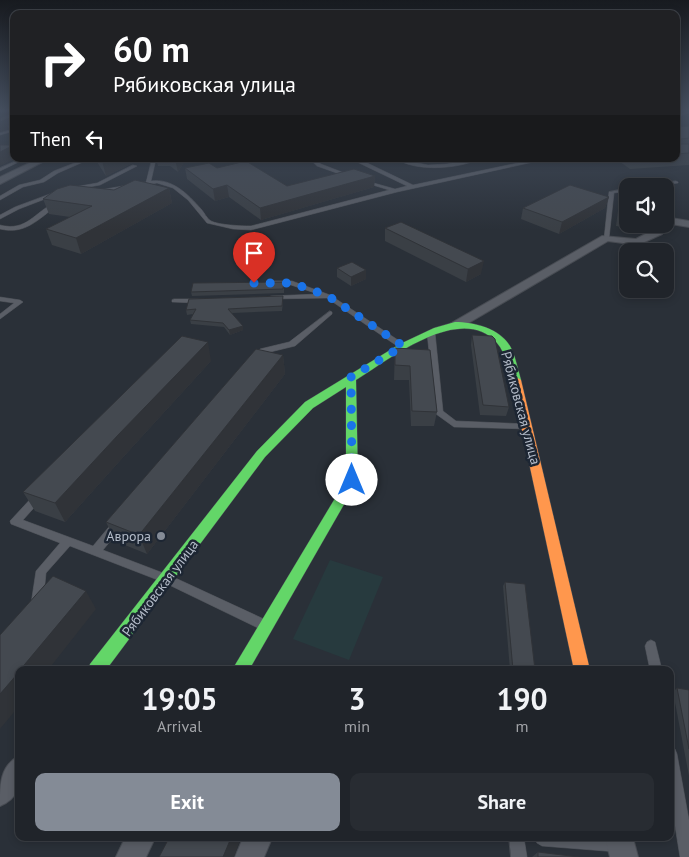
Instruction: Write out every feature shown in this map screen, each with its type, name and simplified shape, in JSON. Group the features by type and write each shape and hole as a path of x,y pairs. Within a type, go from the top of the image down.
{"street":[{"path":"0,181 38,162"},
{"path":"674,222 689,224"},
{"path":"455,325 606,238 638,242 656,233"},
{"name":"Рябиковская улица","path":"99,666 260,454 308,405 403,346 431,333 455,325 469,325 488,332 499,339 507,349 528,427 581,666"},
{"path":"242,666 352,480 351,377"},
{"path":"0,793 15,774"},
{"path":"130,857 139,841"},
{"path":"249,857 257,841"}],"lane":[{"path":"0,170 17,162"},
{"path":"0,198 20,186 42,181 56,172 81,162"},
{"path":"148,183 153,162"},
{"path":"315,162 319,166 393,190"},
{"path":"361,162 411,186"},
{"path":"405,162 411,165 449,167 466,162"},
{"path":"93,192 157,182 175,187 190,199 209,222 233,227 251,228 393,190 530,162"},
{"path":"0,217 16,208 72,188 98,184 135,166"},
{"path":"606,238 612,192 619,191"},
{"path":"0,227 6,229 30,225 48,209 65,198"},
{"path":"264,283 292,283 328,296 403,346"},
{"path":"261,298 328,296"},
{"path":"0,298 20,302 0,317"},
{"path":"174,302 203,300"},
{"path":"251,366 263,351 292,344 330,313"},
{"path":"431,333 438,412 443,418 454,424 528,427"},
{"path":"42,493 15,521 167,579 265,626"},
{"path":"95,552 126,515"},
{"path":"30,618 36,611 42,571 68,541"},
{"path":"652,646 655,666"},
{"path":"674,777 688,857"},
{"path":"517,841 519,857"},
{"path":"572,841 621,846"}],"green space":[{"path":"330,560 383,577 349,660 293,639"}],"building":[{"path":"680,150 689,150 689,153 680,154"},
{"path":"248,162 287,186 354,169 375,176 260,208 227,185 213,189 185,168 209,163 217,168"},
{"path":"135,180 169,188 76,238 46,229 92,206 43,199 57,189 70,185 114,190"},
{"path":"570,185 609,197 562,222 523,208"},
{"path":"401,222 484,261 468,269 385,228"},
{"path":"352,262 366,270 351,277 337,268"},
{"path":"284,282 283,289 191,292 193,283"},
{"path":"283,296 282,306 228,309 243,326 229,330 223,323 190,320 196,309 186,310 189,299"},
{"path":"472,335 492,336 495,339 509,407 483,405"},
{"path":"182,336 208,342 55,503 23,492"},
{"path":"395,348 430,350 437,412 412,411 410,366 395,365"},
{"path":"256,349 283,355 139,535 106,522"},
{"path":"53,576 86,591 23,666 15,666 15,677 0,694 0,635"},
{"path":"505,582 525,584 535,666 513,666"},
{"path":"677,688 689,690 689,749"},
{"path":"167,841 230,841 223,857 159,857"},
{"path":"538,852 579,857 538,857"}],"traffic: fast":[{"path":"99,666 261,454 309,405 403,346 437,330 455,325 469,325 488,332 499,339 507,349 516,380"},
{"path":"242,666 352,480 351,377"}],"traffic: slow":[{"path":"516,380 581,666"}],"place":[{"name":"Аврора","path":"161,536"}],"route":[{"path":"254,283 292,283 328,296 403,346 351,377 352,480"}]}
